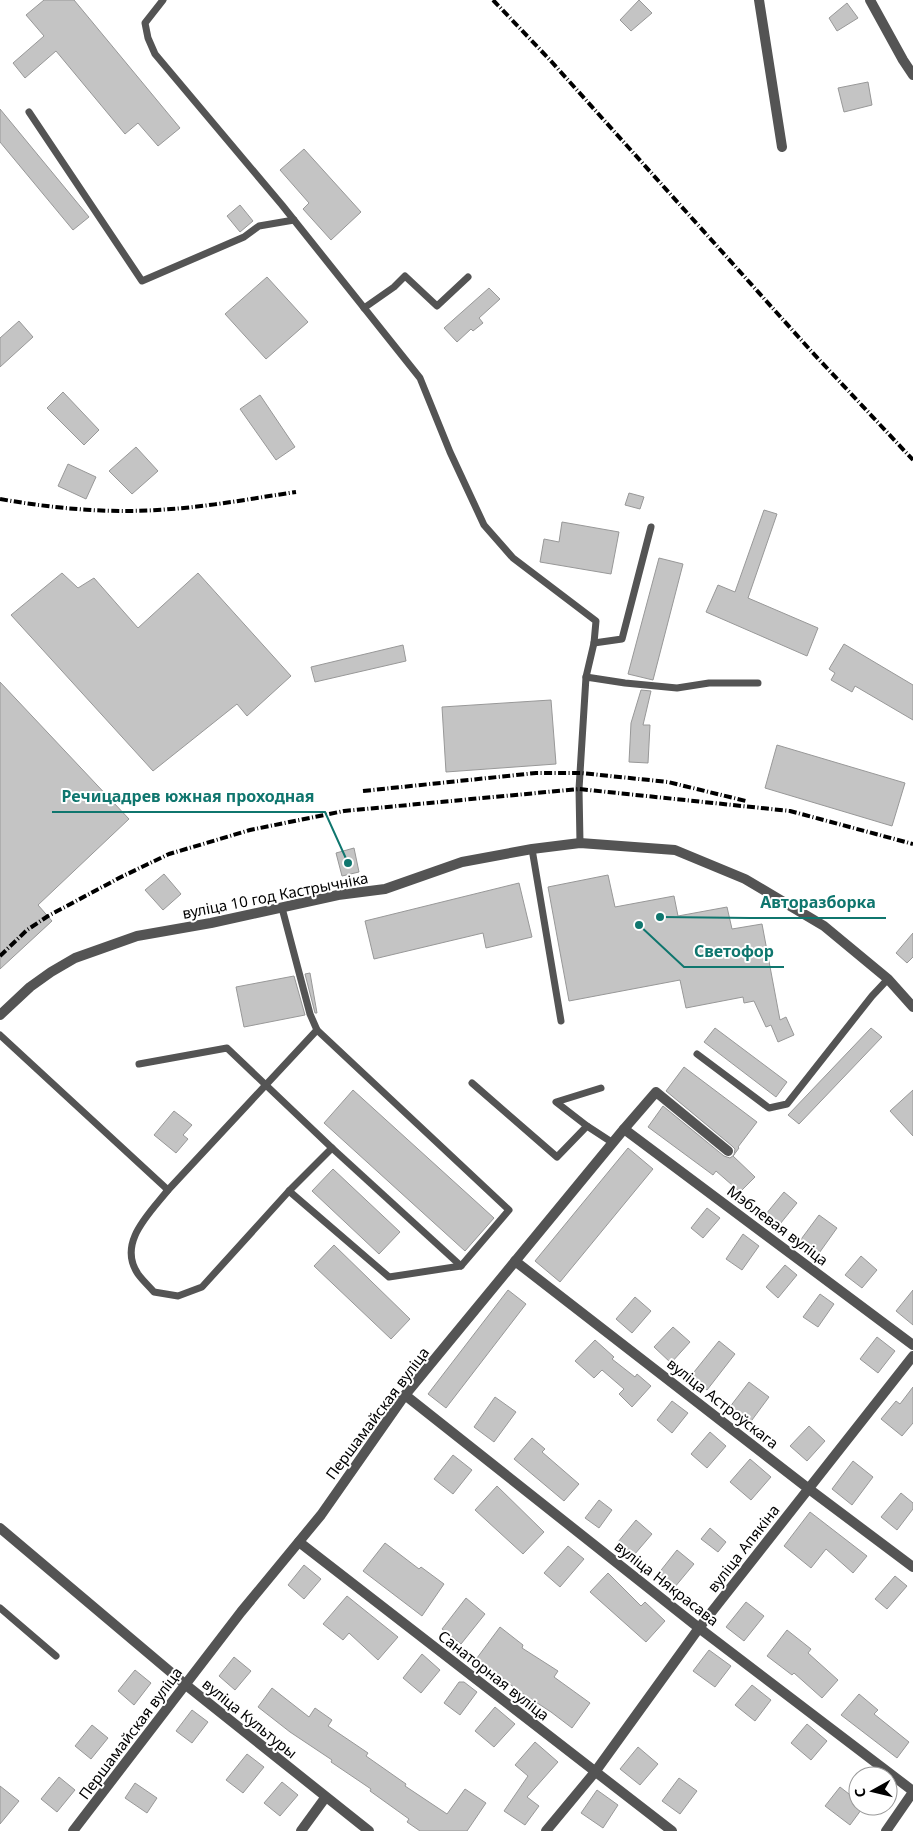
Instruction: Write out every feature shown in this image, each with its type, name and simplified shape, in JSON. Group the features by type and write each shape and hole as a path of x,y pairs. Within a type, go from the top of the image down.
{"street":[{"path":"759,0 782,147"},
{"path":"870,0 913,75"},
{"name":"вуліца 10 год Кастрычніка","path":"0,1015 30,987 50,972 75,958 137,936 211,923 338,895 385,889 462,862 532,848 580,843 675,850 745,878 824,926 888,979 913,1008"},
{"name":"Першамайская вуліца","path":"73,1831 241,1612 321,1515 405,1395 656,1092 728,1151"},
{"name":"Мэблевая вуліца","path":"624,1129 913,1345"},
{"name":"вуліца Астроўскага","path":"515,1262 913,1567"},
{"name":"вуліца Апякіна","path":"546,1831 595,1772 699,1628 913,1356"},
{"name":"вуліца Някрасава","path":"405,1395 699,1628 913,1792"},
{"name":"вуліца Культуры","path":"0,1528 186,1685 325,1798 369,1831"},
{"name":"Санаторная вуліца","path":"299,1542 672,1831"},
{"path":"886,1831 913,1792"},
{"path":"300,1831 325,1798"}],"lane":[{"path":"163,0 145,23 148,38 155,54 294,220 420,378 450,452 484,525 513,558 596,621 594,643 586,677 579,789 580,843"},
{"path":"29,112 142,280 244,237 259,226 294,220"},
{"path":"364,308 394,287 405,276 437,306 468,277"},
{"path":"594,643 622,639 651,526"},
{"path":"586,677 677,688 708,683 758,683"},
{"path":"532,848 562,1021"},
{"path":"282,908 310,1014 318,1030 509,1210 461,1266 388,1277 289,1191"},
{"path":"697,1054 769,1108 787,1104 872,996 888,979"},
{"path":"318,1030 168,1190 136,1230 130,1252 137,1273 154,1292 178,1296 202,1287 289,1191 332,1148"},
{"path":"0,1036 168,1190"},
{"path":"139,1064 227,1048 265,1086 461,1266"},
{"path":"472,1082 557,1157 587,1126"},
{"path":"601,1088 556,1102 612,1143"},
{"path":"0,1608 56,1656"}],"building":[{"path":"44,0 74,0 180,128 158,146 138,123 125,134 56,51 25,78 13,63 44,36 26,15"},
{"path":"639,0 652,13 631,31 620,20"},
{"path":"847,3 858,18 837,31 829,18"},
{"path":"868,82 872,105 844,112 838,88"},
{"path":"0,109 89,217 73,230 0,142"},
{"path":"304,149 361,212 331,240 303,209 309,203 280,170"},
{"path":"240,205 253,221 240,232 227,216"},
{"path":"267,277 308,322 266,359 225,314"},
{"path":"489,288 500,299 479,318 483,323 473,331 471,329 457,342 444,328"},
{"path":"19,321 33,337 0,367 0,338"},
{"path":"63,392 99,430 84,445 47,408"},
{"path":"260,395 295,447 276,460 240,409"},
{"path":"136,447 158,471 132,494 109,471"},
{"path":"68,464 96,477 86,499 58,486"},
{"path":"629,493 644,497 640,509 625,505"},
{"path":"764,510 777,514 748,598 818,628 807,656 706,612 718,585 735,592"},
{"path":"562,522 619,532 611,574 540,562 544,539 559,542"},
{"path":"659,558 683,564 653,680 628,674"},
{"path":"62,573 78,588 94,578 138,628 198,573 291,676 247,716 237,704 153,771 11,615"},
{"path":"844,644 913,685 913,720 855,686 852,692 831,680 835,673 829,669"},
{"path":"403,645 406,661 315,682 311,667"},
{"path":"0,682 129,819 38,905 52,921 0,969"},
{"path":"641,690 651,691 643,725 650,725 648,763 629,762 631,723"},
{"path":"551,700 556,764 446,772 442,707"},
{"path":"777,745 905,783 892,826 765,788"},
{"path":"354,848 359,872 342,876 336,853"},
{"path":"164,874 181,894 163,910 145,890"},
{"path":"608,875 615,907 674,896 678,916 727,907 732,929 762,924 780,1020 786,1017 794,1035 778,1042 771,1025 766,1027 754,1001 744,1003 743,997 686,1008 680,980 569,1001 548,887"},
{"path":"519,883 532,937 486,948 483,933 374,959 365,921"},
{"path":"913,933 913,957 907,963 896,953"},
{"path":"310,973 317,1013 315,1013 305,974"},
{"path":"294,976 305,1015 244,1027 236,987"},
{"path":"715,1028 787,1082 776,1097 704,1042"},
{"path":"871,1028 882,1037 799,1124 788,1115"},
{"path":"684,1067 757,1122 734,1155 735,1149 732,1146 666,1091"},
{"path":"353,1090 494,1218 465,1251 324,1123"},
{"path":"913,1090 913,1136 890,1111"},
{"path":"663,1106 724,1156 730,1158 733,1155 755,1177 740,1192 716,1171 713,1175 648,1127"},
{"path":"174,1111 192,1125 183,1135 188,1139 176,1153 154,1135"},
{"path":"628,1148 653,1169 560,1282 535,1261"},
{"path":"333,1169 400,1232 379,1254 312,1191"},
{"path":"784,1192 797,1203 780,1224 766,1214"},
{"path":"707,1208 720,1218 703,1238 691,1228"},
{"path":"819,1215 837,1228 817,1256 799,1242"},
{"path":"743,1234 759,1246 742,1270 726,1259"},
{"path":"334,1245 410,1319 391,1339 314,1266"},
{"path":"861,1256 877,1270 862,1288 845,1275"},
{"path":"785,1265 797,1275 778,1298 766,1287"},
{"path":"508,1290 526,1304 446,1408 428,1394"},
{"path":"913,1290 913,1325 896,1311"},
{"path":"820,1294 834,1304 818,1327 803,1317"},
{"path":"635,1297 651,1311 632,1333 616,1319"},
{"path":"673,1327 690,1342 671,1363 654,1347"},
{"path":"877,1337 895,1351 878,1373 860,1359"},
{"path":"595,1340 614,1357 612,1359 635,1377 637,1374 651,1386 632,1407 619,1394 624,1389 602,1370 594,1378 575,1361"},
{"path":"719,1341 735,1354 707,1390 690,1377"},
{"path":"749,1382 769,1397 749,1424 729,1408"},
{"path":"913,1387 913,1423 902,1436 881,1419 896,1401 900,1404"},
{"path":"495,1397 516,1412 494,1442 474,1427"},
{"path":"672,1401 688,1413 672,1433 657,1420"},
{"path":"809,1426 825,1441 807,1461 790,1446"},
{"path":"710,1432 726,1446 707,1468 691,1454"},
{"path":"532,1438 545,1449 542,1452 579,1484 564,1501 514,1459"},
{"path":"453,1455 472,1470 453,1494 434,1479"},
{"path":"750,1459 771,1477 751,1500 730,1482"},
{"path":"853,1461 873,1477 852,1505 832,1489"},
{"path":"497,1486 544,1532 523,1554 475,1510"},
{"path":"901,1493 913,1503 913,1509 897,1530 881,1517"},
{"path":"599,1500 612,1510 599,1528 585,1518"},
{"path":"810,1512 867,1556 853,1573 826,1549 811,1568 784,1546"},
{"path":"636,1520 652,1534 634,1555 618,1542"},
{"path":"710,1528 726,1542 718,1552 701,1539"},
{"path":"385,1543 419,1569 421,1567 444,1584 422,1616 363,1571"},
{"path":"568,1546 584,1559 560,1587 544,1573"},
{"path":"677,1550 694,1564 674,1588 658,1574"},
{"path":"304,1565 321,1579 304,1599 288,1585"},
{"path":"608,1573 641,1606 645,1602 665,1621 646,1642 590,1592"},
{"path":"895,1576 907,1586 887,1609 875,1599"},
{"path":"347,1596 398,1637 378,1660 349,1633 343,1640 323,1624"},
{"path":"466,1598 485,1614 461,1644 442,1629"},
{"path":"746,1602 764,1616 744,1641 726,1627"},
{"path":"500,1627 523,1645 522,1648 558,1671 554,1677 590,1703 572,1728 516,1689 477,1658"},
{"path":"787,1630 811,1649 808,1653 838,1680 822,1698 794,1673 792,1675 767,1656"},
{"path":"709,1650 731,1666 715,1687 693,1671"},
{"path":"422,1654 440,1670 421,1693 403,1678"},
{"path":"234,1657 251,1671 235,1690 219,1676"},
{"path":"135,1670 151,1683 134,1705 118,1691"},
{"path":"459,1682 464,1682 477,1692 460,1715 444,1703"},
{"path":"752,1685 771,1700 755,1721 735,1705"},
{"path":"272,1688 309,1717 315,1708 332,1720 328,1726 368,1753 366,1756 406,1784 405,1786 447,1814 465,1789 486,1803 467,1831 420,1831 407,1822 409,1819 370,1791 371,1789 331,1762 332,1760 290,1732 258,1707"},
{"path":"859,1694 878,1710 874,1714 909,1742 897,1758 841,1715"},
{"path":"495,1707 515,1724 494,1747 475,1731"},
{"path":"192,1710 208,1722 192,1743 176,1731"},
{"path":"807,1724 827,1741 811,1760 791,1743"},
{"path":"92,1725 108,1738 91,1759 75,1746"},
{"path":"535,1742 558,1762 527,1797 539,1806 525,1825 504,1811 528,1776 515,1765"},
{"path":"638,1747 658,1764 640,1785 620,1769"},
{"path":"247,1754 264,1767 243,1793 226,1780"},
{"path":"59,1777 75,1790 57,1812 41,1799"},
{"path":"679,1778 697,1791 680,1814 662,1801"},
{"path":"282,1782 298,1795 280,1816 264,1803"},
{"path":"135,1783 157,1798 147,1813 125,1798"},
{"path":"0,1786 19,1801 0,1824"},
{"path":"840,1787 848,1793 848,1816 857,1816 850,1825 825,1806"},
{"path":"597,1790 618,1805 603,1828 581,1813"}],"railway":[{"path":"493,0 550,60 812,352 913,460"},
{"path":"0,499 64,508 128,511 202,506 296,492"},
{"path":"363,791 536,773 581,773 668,782 746,801"},
{"path":"0,956 27,930 48,916 169,854 250,830 344,811 579,789 790,811 913,844"}],"place":[{"name":"Речицадрев южная проходная","path":"348,863"},
{"name":"Авторазборка","path":"660,917"},
{"name":"Светофор","path":"639,925"}]}
